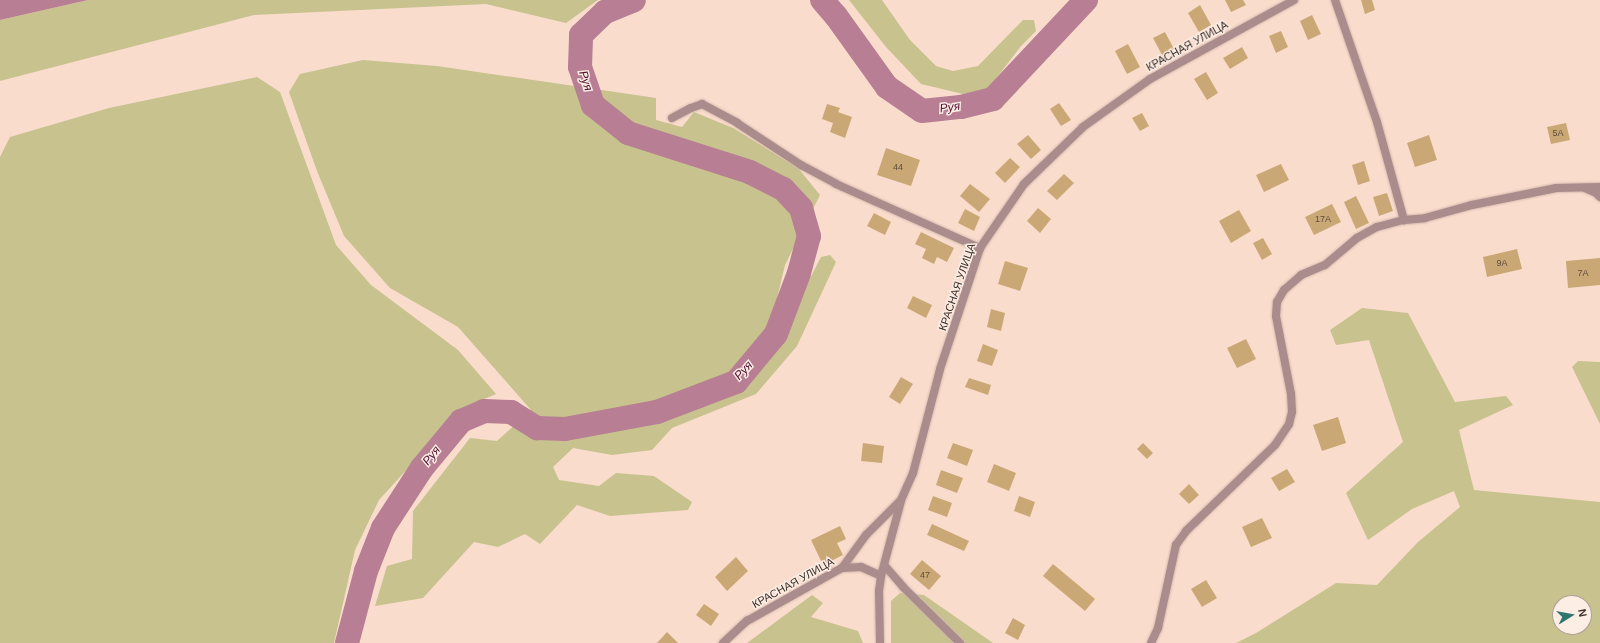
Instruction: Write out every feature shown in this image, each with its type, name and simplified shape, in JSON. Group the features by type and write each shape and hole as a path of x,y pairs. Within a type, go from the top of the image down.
{"street":[{"name":"КРАСНАЯ УЛИЦА","path":"723,643 747,621 842,568 866,535 901,500 913,473 940,369 980,248 1024,184 1083,127 1150,79 1294,0"},
{"path":"1335,0 1377,122 1404,220"},
{"path":"672,118 702,104 737,123 801,165 836,184 980,248"},
{"path":"1581,186 1596,193 1600,197"},
{"path":"1151,643 1158,628 1176,545 1186,531 1275,445 1289,424 1292,412 1291,394 1276,316 1277,302 1284,290 1301,275 1325,265 1357,238 1376,227 1404,220 1425,218 1472,205 1556,188 1581,186 1600,187"},
{"path":"880,643 879,591 881,576 885,566 901,500"},
{"path":"885,566 903,587 960,643"},
{"path":"842,568 861,567 881,576"}],"shaded area":[{"path":"0,0 88,0 0,20"},
{"path":"88,0 598,0 566,23 486,4 254,15 0,81 0,20"},
{"path":"849,0 882,0 910,40 936,66 953,71 978,66 1023,20 1034,20 1036,31 1021,46 988,89 963,94 921,84 886,47"},
{"path":"363,60 437,66 656,98 656,120 682,127 694,112 733,128 798,168 820,195 785,265 773,315 786,315 802,294 821,257 830,255 836,262 797,346 756,394 672,428 652,450 612,455 573,448 553,467 559,480 599,486 616,473 654,476 692,502 688,510 610,516 577,505 540,544 525,534 498,547 474,542 423,598 375,606 387,566 412,559 413,511 470,438 497,441 531,410 458,327 390,288 344,236 317,171 289,92 300,74"},
{"path":"257,77 280,92 336,245 371,285 458,350 496,394 463,408 379,500 355,550 334,643 0,643 0,157 10,137 109,108"},
{"path":"1362,308 1408,313 1455,402 1506,396 1513,405 1459,430 1474,490 1600,502 1600,643 1236,643 1256,633 1336,583 1377,585 1418,542 1460,507 1454,491 1412,509 1368,540 1346,493 1403,442 1369,340 1336,345 1330,330"},
{"path":"1578,361 1600,362 1600,424 1572,367"},
{"path":"900,593 924,595 993,643 891,643 891,601"},
{"path":"812,595 823,603 811,617 858,631 863,643 747,643"}],"building":[{"path":"1225,0 1243,0 1246,5 1231,12"},
{"path":"1361,0 1372,0 1375,10 1365,14"},
{"path":"1200,5 1211,25 1199,32 1188,13"},
{"path":"1312,15 1321,34 1308,40 1300,21"},
{"path":"1281,31 1288,47 1276,53 1269,36"},
{"path":"1165,32 1174,49 1162,55 1153,38"},
{"path":"1128,44 1140,67 1127,74 1115,51"},
{"path":"1242,47 1248,58 1230,69 1223,58"},
{"path":"1206,72 1218,93 1207,100 1194,79"},
{"path":"1059,103 1071,120 1061,126 1050,109"},
{"path":"827,104 840,108 838,112 852,117 845,138 830,132 833,123 822,119"},
{"path":"1142,113 1149,126 1140,131 1132,118"},
{"path":"1566,123 1570,140 1551,144 1547,127"},
{"path":"1028,135 1041,150 1031,159 1017,144"},
{"path":"1429,135 1437,160 1415,167 1407,143"},
{"path":"886,148 920,160 911,186 877,175"},
{"path":"1010,158 1020,167 1005,183 995,173"},
{"path":"1364,161 1370,181 1358,185 1352,165"},
{"path":"1281,164 1289,180 1264,192 1256,175"},
{"path":"1064,174 1074,183 1057,200 1047,191"},
{"path":"970,184 990,199 979,212 960,196"},
{"path":"1387,193 1393,211 1379,216 1373,197"},
{"path":"1356,196 1369,223 1356,229 1344,202"},
{"path":"1332,204 1341,222 1314,235 1305,217"},
{"path":"1038,208 1051,219 1040,233 1027,221"},
{"path":"965,209 980,217 974,231 958,223"},
{"path":"1239,210 1251,231 1231,243 1219,221"},
{"path":"874,213 891,222 885,235 867,226"},
{"path":"921,232 954,248 947,262 937,257 934,264 922,258 926,249 915,244"},
{"path":"1263,238 1272,254 1262,260 1253,243"},
{"path":"1517,249 1522,269 1487,277 1483,257"},
{"path":"1600,258 1600,285 1568,288 1566,261"},
{"path":"1005,261 1028,268 1020,291 998,284"},
{"path":"913,296 932,305 926,318 907,308"},
{"path":"991,309 1005,313 1001,331 987,327"},
{"path":"1246,339 1256,359 1237,368 1227,348"},
{"path":"983,344 998,350 992,366 977,361"},
{"path":"901,377 913,384 900,404 889,397"},
{"path":"969,378 991,385 988,395 965,387"},
{"path":"1338,417 1346,443 1322,451 1313,425"},
{"path":"863,443 884,446 882,463 861,461"},
{"path":"953,443 973,450 967,466 947,458"},
{"path":"1143,443 1153,453 1147,459 1137,449"},
{"path":"994,464 1016,473 1009,491 987,482"},
{"path":"1287,469 1295,482 1279,491 1271,478"},
{"path":"941,470 963,478 957,493 936,485"},
{"path":"1189,484 1199,495 1189,504 1179,494"},
{"path":"933,496 952,503 947,517 928,510"},
{"path":"1019,496 1035,502 1030,517 1014,511"},
{"path":"1262,518 1272,538 1251,547 1242,527"},
{"path":"932,524 969,541 964,551 927,535"},
{"path":"840,526 846,539 837,543 843,555 823,565 811,540"},
{"path":"736,557 748,571 727,591 715,577"},
{"path":"922,560 941,576 929,590 910,574"},
{"path":"1053,564 1095,599 1085,611 1043,576"},
{"path":"1206,580 1217,598 1202,607 1191,589"},
{"path":"704,604 719,614 711,626 696,615"},
{"path":"1013,618 1025,625 1018,640 1005,633"},
{"path":"667,632 678,643 657,643"}],"waterway":[{"name":"Руя","path":"347,643 366,571 383,528 422,468 461,421 484,411 511,412 537,428 565,429 657,412 736,382 776,334 799,273 809,236 801,208 783,189 750,172 628,133 593,105 580,67 581,35 605,12 634,0"},
{"name":"Руя","path":"822,0 836,16 887,87 922,111 961,107 993,99 1086,0"}]}
